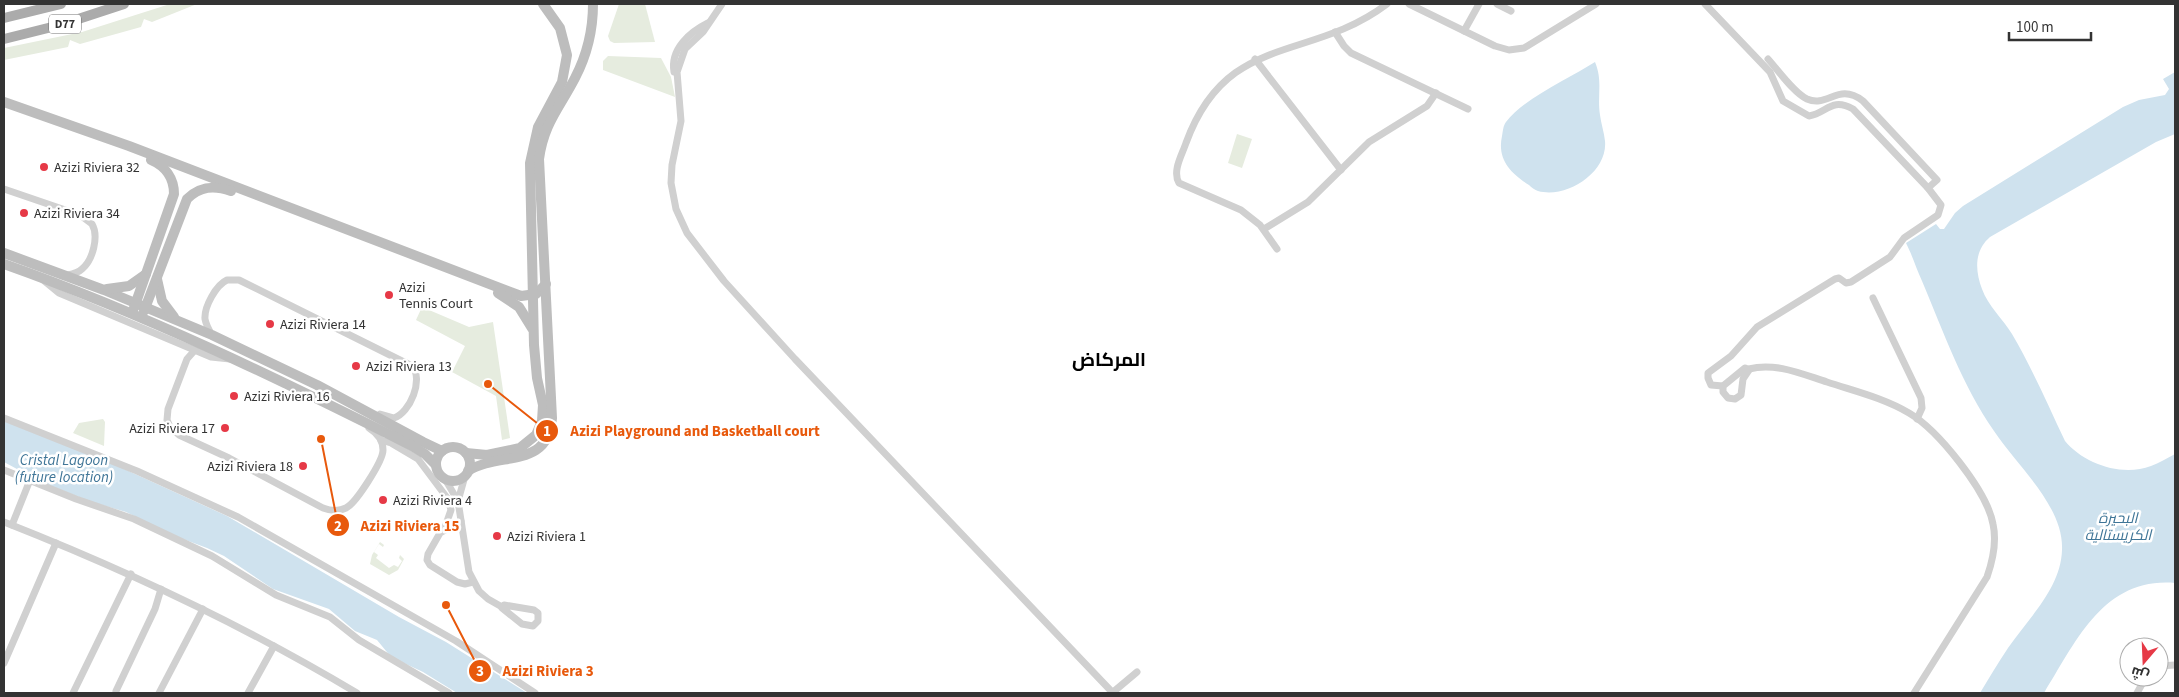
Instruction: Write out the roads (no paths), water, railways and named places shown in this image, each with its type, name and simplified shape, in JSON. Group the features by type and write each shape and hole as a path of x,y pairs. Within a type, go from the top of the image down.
{"main road":[{"name":"D77","path":"4,18 61,4"},
{"name":"D77","path":"4,39 60,25 124,4"}],"street":[{"path":"466,453 487,455 515,450 529,442 538,430 543,410 535,367 533,330 531,154 538,127 545,110 562,82 567,62 563,35 543,4"},
{"path":"445,480 456,481 485,463 526,455 535,451 546,439 552,418 539,176 540,150 550,118 571,86 584,59 591,30 593,4"},
{"path":"722,4 703,32 689,45 682,55 676,79 681,121 672,166 672,192 679,217 692,240 733,292 795,359 1113,693 1137,672"},
{"path":"1278,249 1264,229 1234,206 1183,186 1179,182 1176,175 1191,131 1202,108 1227,78 1255,59 1335,32 1360,21 1386,4"},
{"path":"1409,4 1502,49 1517,50 1524,48 1596,4"},
{"path":"1464,31 1479,4"},
{"path":"1497,4 1511,11"},
{"path":"1705,4 1770,72 1785,103 1809,116 1834,105 1849,107 1940,201 1942,209 1938,215 1904,238 1890,257 1851,282 1845,282 1839,278 1835,279 1757,327 1731,356 1710,370 1708,374 1711,385 1719,387 1746,368 1764,366 1798,373 1899,408 1917,418 1952,454 1981,494 1991,514 1995,538 1993,557 1984,583 1914,693"},
{"path":"1335,32 1344,46 1352,53 1468,109"},
{"path":"1255,59 1341,170"},
{"path":"1768,59 1798,92 1808,100 1820,101 1844,93 1856,96 1863,101 1937,180 1928,188"},
{"path":"1264,229 1308,202 1369,142 1427,106 1436,93"},
{"path":"4,102 129,146 533,299 539,307 541,337 548,357"},
{"path":"129,146 164,168 170,175 174,189 172,203 152,275 162,301 177,320"},
{"path":"139,310 152,275 183,207 194,193 203,188 214,186 246,196 263,197"},
{"path":"4,189 80,215 92,224 96,238 87,263 79,271 67,276"},
{"path":"4,253 104,290 234,358 419,449 435,464 439,475 445,480 458,501 467,566 473,582 483,596 502,606 524,625 533,626 538,621 538,613 534,610 502,606"},
{"path":"4,264 139,310 177,320 212,334 349,402 442,451"},
{"path":"104,290 126,287 152,275"},
{"path":"40,277 50,288 59,293 195,350 218,359 234,358"},
{"path":"212,334 206,320 207,309 219,285 227,280 236,279 409,363 416,372 417,386 404,412 397,417 389,418 365,406 349,402"},
{"path":"479,280 516,304 533,330"},
{"path":"533,299 546,284"},
{"path":"1873,298 1921,398 1922,408 1917,418"},
{"path":"195,350 187,359 168,409 167,420 170,427 176,433 229,458 323,508 338,510 352,503 381,458 383,448 381,440 372,430 347,413"},
{"path":"1723,386 1723,392 1728,398 1735,399 1739,397 1743,391 1743,379 1749,369"},
{"path":"4,418 137,470 238,516 456,641 535,693"},
{"path":"381,440 391,443 418,459 448,499 451,510 444,530 428,554 428,562 457,582 465,584 473,582"},
{"path":"435,464 437,457 442,451 452,447 460,448 466,453 469,460 467,474 458,501"},
{"path":"4,470 134,519 212,556 276,595 330,617 363,642 449,693"},
{"path":"12,525 30,480"},
{"path":"444,530 461,521"},
{"path":"4,522 130,574 161,589 274,646 357,693"},
{"path":"4,663 56,543"},
{"path":"73,693 130,574"},
{"path":"116,690 155,609 161,589"},
{"path":"159,693 203,610"},
{"path":"248,693 274,646"},
{"path":"340,693 345,686"}],"water":[{"path":"1595,62 1599,76 1599,108 1605,141 1600,163 1584,181 1573,187 1561,191 1537,191 1516,176 1506,165 1501,152 1504,125 1514,113 1535,97"},
{"name":"البحيرة الكريستالية","path":"2175,72 2175,134 2156,142 1990,237 1981,248 1977,268 1985,295 2012,334 2033,373 2065,441 2073,449 2093,462 2116,469 2128,470 2151,466 2175,454 2175,583 2150,584 2129,590 2110,602 2094,617 2081,634 2044,693 1980,693 2008,648 2050,590 2060,564 2062,550 2061,534 2047,502 1994,431 1972,395 1954,358 1906,243 1936,224 1940,229 1944,229 1955,213 1963,206 2123,107 2139,100 2165,95 2169,89 2163,79"},
{"name":"Cristal Lagoon (future location)","path":"4,421 111,463 227,516 399,617 446,642 527,693 457,693 423,672 391,657 377,640 355,631 329,609 273,589 224,556 175,536 126,512 92,502 41,482 4,462"}],"place":[{"name":"Azizi Riviera 32","path":"44,167"},
{"name":"Azizi Riviera 34","path":"24,213"},
{"name":"Azizi Tennis Court","path":"389,295"},
{"name":"Azizi Riviera 14","path":"270,324"},
{"name":"Azizi Riviera 13","path":"356,366"},
{"name":"Azizi Playground and Basketball court","path":"488,384"},
{"name":"Azizi Riviera 16","path":"234,396"},
{"name":"Azizi Riviera 17","path":"225,428"},
{"name":"Azizi Riviera 15","path":"321,439"},
{"name":"Azizi Riviera 18","path":"303,466"},
{"name":"Azizi Riviera 4","path":"383,500"},
{"name":"Azizi Riviera 1","path":"497,536"},
{"name":"Azizi Riviera 3","path":"446,605"}],"district":[{"name":"المركاض","path":"1109,359"}]}
